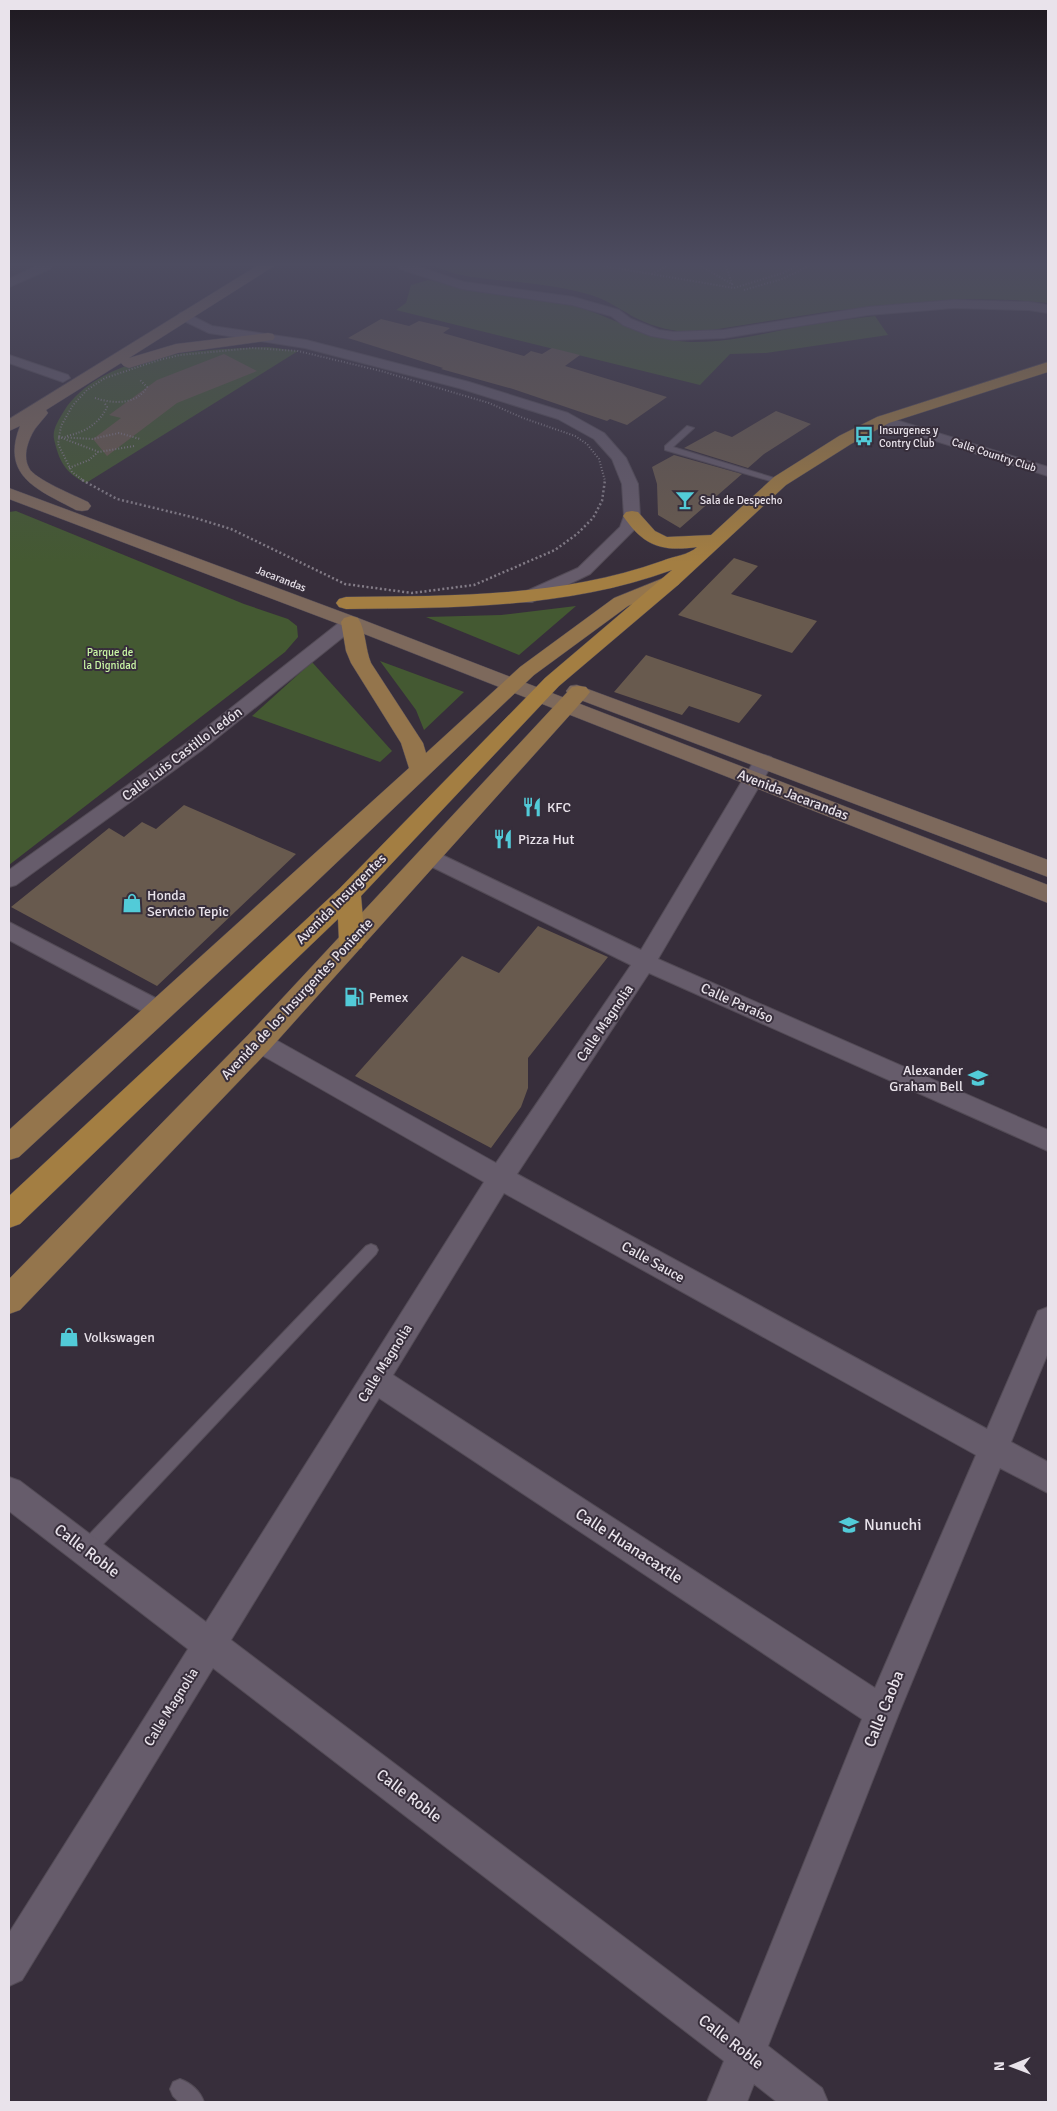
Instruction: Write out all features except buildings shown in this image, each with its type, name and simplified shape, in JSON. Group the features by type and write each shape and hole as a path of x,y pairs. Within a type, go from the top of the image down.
{"highway":[{"path":"884,420 1048,367"},
{"name":"Avenida Insurgentes","path":"9,1214 348,894 545,689 671,581 780,481 845,440 884,420"},
{"path":"632,516 646,534 661,542 677,545 718,539"},
{"path":"348,613 448,602 526,598 595,588 640,576 690,557 718,539"},
{"path":"348,894 352,941"}],"main road":[{"path":"9,426 89,365"},
{"path":"97,379 117,365"},
{"path":"9,412 61,386 97,379 135,365"},
{"path":"61,386 30,422 17,447 16,458 24,474 88,509"},
{"name":"Jacarandas","path":"9,478 545,689"},
{"name":"Jacarandas","path":"11,497 348,613"},
{"name":"Avenida Insurgentes","path":"519,678 621,602 671,581"},
{"path":"348,613 356,651 361,663 412,743 421,770"},
{"path":"9,1148 161,1011 519,678"},
{"name":"Avenida Jacarandas","path":"545,689 758,770 1048,869"},
{"name":"Avenida de los Insurgentes Poniente","path":"9,1300 259,1042 573,700"},
{"name":"Avenida Jacarandas","path":"758,770 1048,894"}],"street":[{"path":"20,365 61,386"},
{"path":"386,365 563,416 599,436 619,458 630,484 632,516 627,529 619,539 584,571 526,598"},
{"name":"Calle Country Club","path":"884,420 1048,472"},
{"name":"Calle Luis Castillo Ledón","path":"9,880 194,746 348,613"},
{"name":"Calle Magnolia","path":"9,1967 500,1178 646,962 758,770"},
{"name":"Calle Paraíso","path":"430,857 646,962 1048,1141"},
{"path":"9,930 161,1011"},
{"name":"Calle Sauce","path":"259,1042 500,1178 1048,1478"},
{"name":"Calle Caoba","path":"727,2102 882,1712 1048,1320"},
{"name":"Calle Huanacaxtle","path":"375,1379 882,1712"},
{"name":"Calle Roble","path":"9,1492 808,2102"}],"lane":[{"path":"690,428 668,448 780,481"},
{"path":"86,1550 371,1250"}],"path":[{"path":"143,365 97,379 73,405 61,426 58,444 72,472 86,483 116,499 192,517 231,529 345,584 412,593 474,585 555,550 593,518 602,501 604,480 599,459 587,444 575,436 523,418 490,403 354,365"},
{"path":"97,379 119,378"},
{"path":"97,379 91,394 104,402 115,402 139,397 146,392 147,386 136,378"},
{"path":"59,437 75,435 94,425 104,414 107,407 104,402"},
{"path":"59,437 92,439 119,433 140,439"},
{"path":"59,437 99,452"},
{"path":"69,468 88,460 99,452 134,446"}],"green space":[{"path":"129,365 276,365 86,483 73,475 64,466 56,447 55,428 64,411 81,391 103,376"},
{"path":"617,365 720,365 700,385"},
{"name":"Parque de la Dignidad","path":"16,511 244,604 288,619 297,626 298,637 285,652 9,865 9,512"},
{"path":"576,606 519,655 426,617 501,615"},
{"path":"380,661 464,692 424,730 416,710"},
{"path":"312,662 392,751 380,762 252,716"}],"place":[{"name":"Insurgenes y Contry Club","path":"864,436"},
{"name":"Sala de Despecho","path":"685,500"},
{"name":"KFC","path":"532,807"},
{"name":"Pizza Hut","path":"503,839"},
{"name":"Honda Servicio Tepic","path":"132,903"},
{"name":"Pemex","path":"354,997"},
{"name":"Alexander Graham Bell","path":"978,1078"},
{"name":"Volkswagen","path":"69,1337"},
{"name":"Nunuchi","path":"849,1525"}]}
